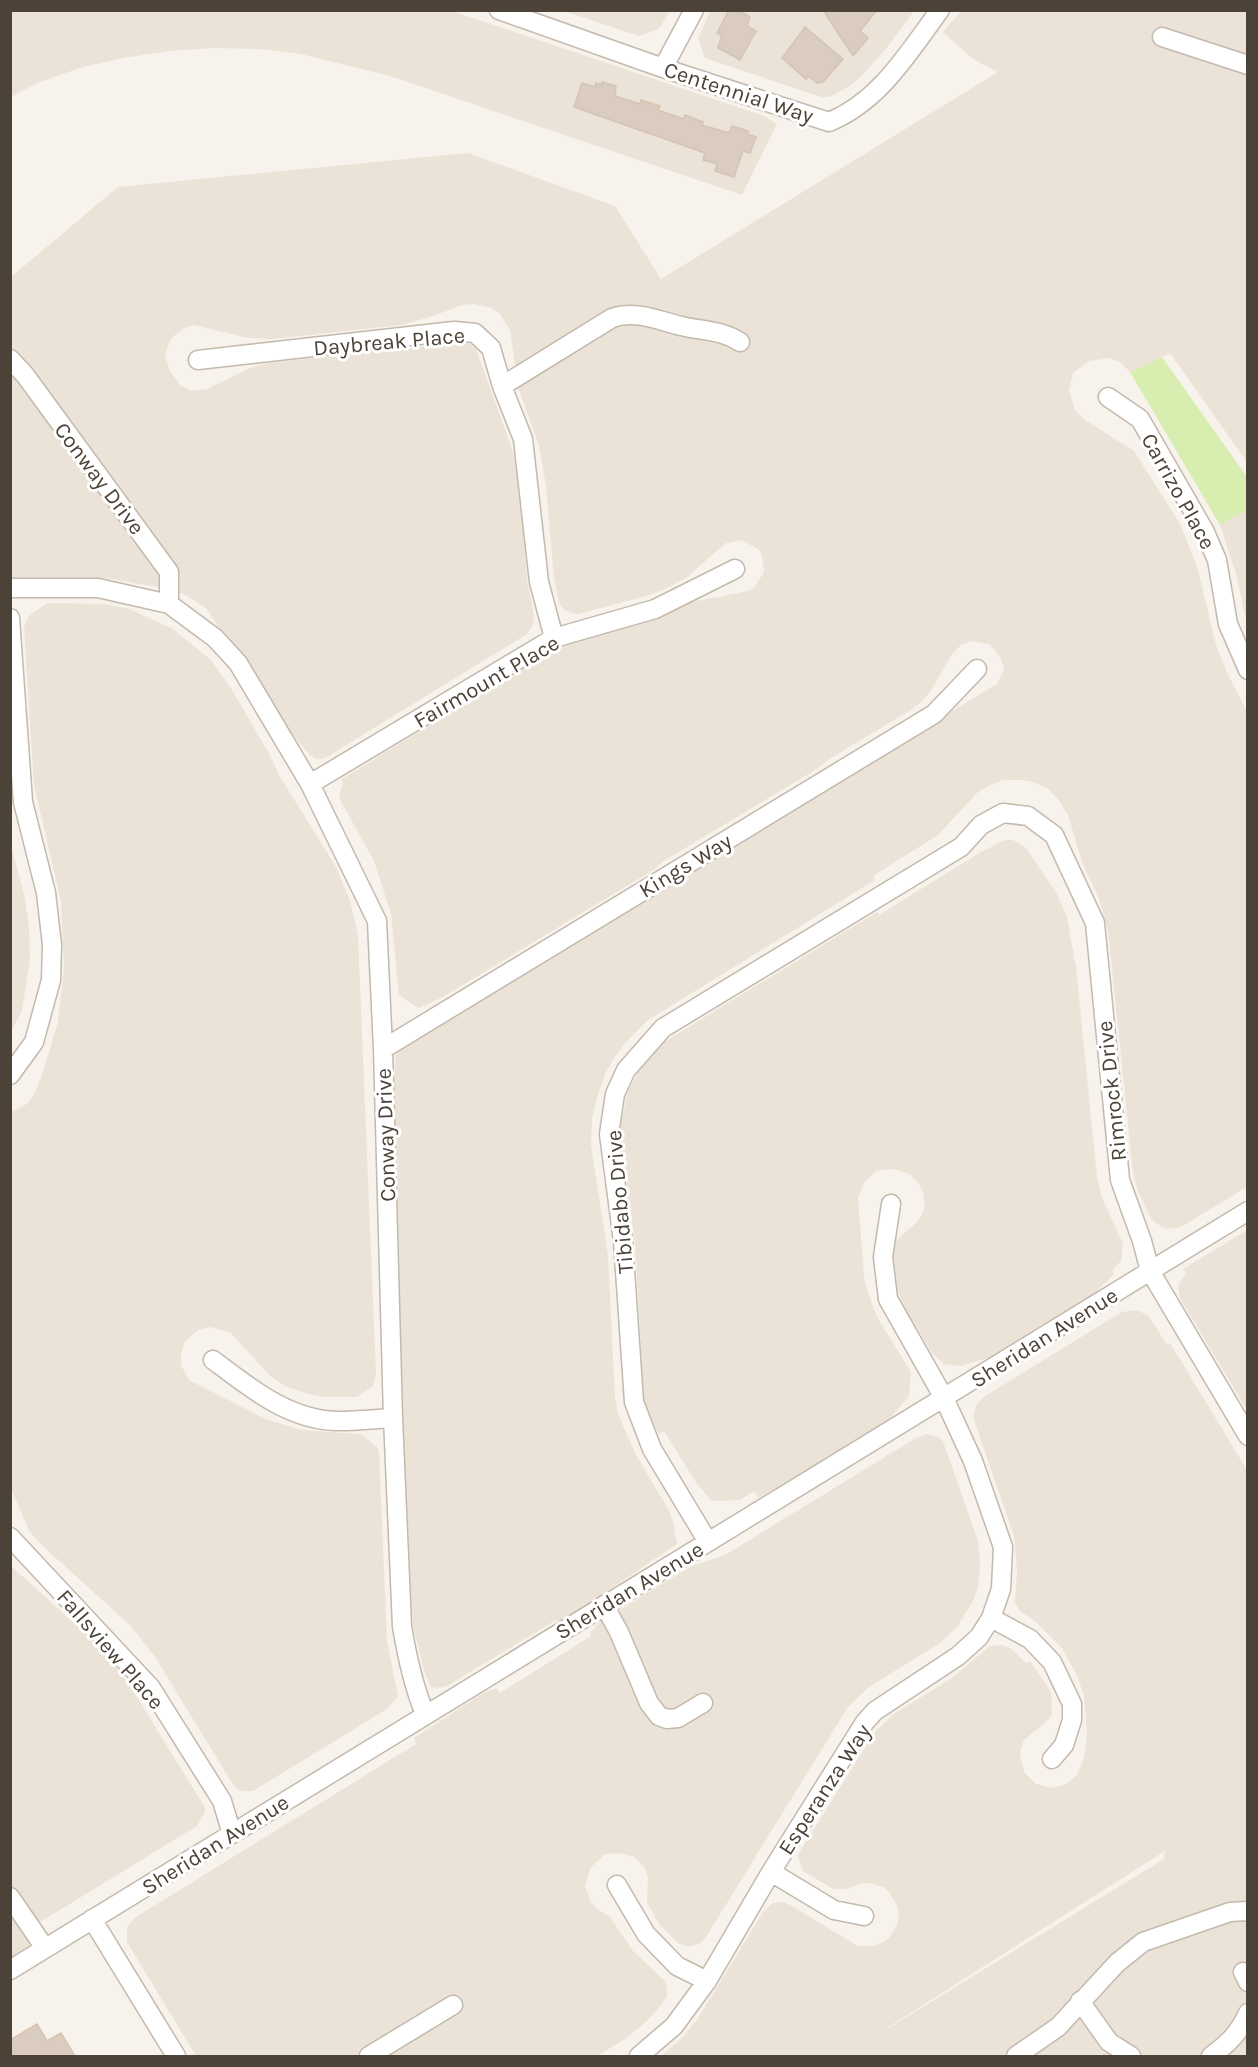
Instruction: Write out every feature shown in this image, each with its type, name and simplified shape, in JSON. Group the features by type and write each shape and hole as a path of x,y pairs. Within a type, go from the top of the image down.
{"street":[{"name":"Centennial Way","path":"499,10 663,68 829,122 843,116 872,97 892,75 940,10"},
{"path":"663,68 694,10"},
{"path":"1162,38 1248,65"},
{"path":"502,386 612,318 621,315 644,315 680,326 729,335 740,342"},
{"name":"Daybreak Place","path":"198,360 454,331 475,333 491,348 502,386 524,440 539,582 554,638"},
{"name":"Conway Drive","path":"10,359 25,375 169,572 175,609 215,638 238,663 310,784 376,921 383,1049 393,1418 402,1626 407,1658 425,1714"},
{"name":"Carrizo Place","path":"1108,397 1140,418 1205,532 1216,560 1228,624 1248,670"},
{"name":"Fairmount Place","path":"310,784 554,638 655,609 735,569"},
{"path":"10,588 98,588 175,609"},
{"path":"10,618 23,802 46,892 52,945 51,980 34,1042 10,1075"},
{"name":"Kings Way","path":"383,1049 934,714 977,669"},
{"name":"Rimrock Drive","path":"961,847 981,825 1003,813 1028,816 1054,835 1095,923 1120,1180 1150,1271 1248,1436"},
{"name":"Tibidabo Drive","path":"708,1542 652,1449 634,1402 623,1241 609,1134 615,1094 626,1070 663,1028 961,847"},
{"name":"Esperanza Way","path":"639,2056 674,2026 707,1981 771,1872 865,1722 875,1711 958,1656 979,1637 991,1618 1001,1589 1003,1547 973,1461 944,1398 888,1299 883,1257 891,1204"},
{"name":"Sheridan Avenue","path":"10,1970 1248,1211"},
{"path":"213,1360 260,1395 300,1414 335,1421 393,1418"},
{"name":"Fallsview Place","path":"10,1537 151,1688 222,1801 232,1834"},
{"path":"604,1605 619,1632 649,1703 659,1716 667,1719 678,1718 703,1703"},
{"path":"991,1618 1030,1639 1052,1662 1071,1704 1072,1720 1064,1745 1052,1759"},
{"path":"771,1872 834,1910 864,1916"},
{"path":"617,1885 646,1934 678,1966 707,1981"},
{"path":"10,1897 45,1948"},
{"path":"1016,2056 1058,2027 1117,1963 1143,1942 1230,1911 1248,1911"},
{"path":"92,1919 176,2056"},
{"path":"1080,2001 1108,2042 1131,2056"},
{"path":"369,2056 453,2005"},
{"path":"1211,2056 1229,2043 1241,2028 1248,2013"}],"shaded area":[{"path":"449,10 764,116 777,124 742,195 390,76 301,54 259,49 214,48 169,51 83,67 39,82 11,97 11,11"},
{"path":"564,11 670,11 659,29 639,36"},
{"path":"710,11 914,11 862,76 850,86 829,97 821,97 705,58 698,39"},
{"path":"961,11 1247,11 1247,462 1170,353 1130,372 1121,363 1110,358 1089,361 1073,373 1069,391 1075,410 1085,420 1134,451 1180,524 1197,566 1216,645 1228,675 1247,711 1247,1187 1181,1227 1167,1229 1155,1223 1150,1217 1138,1191 1133,1173 1108,930 1098,896 1083,865 1068,815 1058,799 1048,789 1033,782 1003,780 978,792 938,835 873,876 875,880 648,1020 625,1043 614,1058 605,1074 595,1104 591,1145 608,1255 615,1399 619,1416 635,1453 668,1509 673,1521 677,1544 561,1622 556,1620 447,1686 436,1688 430,1686 424,1670 414,1630 411,1602 402,1411 393,1101 396,1053 401,1043 997,684 1004,669 1001,658 989,644 971,641 961,645 952,654 930,692 909,711 662,862 655,869 441,998 419,1008 399,995 391,914 374,861 339,798 342,779 557,647 649,619 691,602 754,588 764,572 762,555 758,549 742,540 726,543 687,577 650,595 578,614 564,609 559,603 554,578 546,486 539,446 519,390 510,330 500,314 492,308 473,304 462,305 402,325 272,339 248,338 194,325 186,327 170,341 165,355 170,371 180,385 192,391 207,389 250,368 268,363 460,342 469,343 476,349 512,449 519,479 527,580 534,615 533,625 527,634 330,755 323,759 316,759 281,721 206,608 189,597 160,583 158,587 106,578 11,578 11,277 118,187 468,153 615,206 661,279 998,72 973,59 943,32"},
{"path":"1241,513 1247,513 1247,624 1236,574 1220,525"},
{"path":"47,603 104,604 129,609 173,629 211,660 232,690 270,755 279,775 336,867 350,901 358,936 376,1374 373,1386 357,1397 326,1397 307,1394 285,1386 270,1376 231,1333 210,1327 198,1330 185,1341 181,1353 181,1365 189,1380 266,1419 301,1430 361,1434 377,1447 387,1641 398,1696 387,1709 253,1791 240,1791 234,1786 155,1657 131,1626 30,1532 11,1489 11,1112 27,1104 35,1093 42,1075 58,1022 64,967 61,901 34,785 24,626 29,616"},
{"path":"1005,840 1013,840 1026,848 1057,894 1067,917 1076,967 1097,1177 1102,1198 1123,1244 1121,1261 1112,1270 1114,1274 1088,1300 994,1356 961,1366 944,1364 932,1353 904,1307 895,1284 891,1250 895,1241 922,1215 925,1206 923,1192 910,1174 893,1169 877,1171 865,1181 858,1198 864,1276 877,1317 911,1372 909,1396 885,1424 759,1498 754,1491 740,1500 712,1501 697,1484 664,1431 659,1434 644,1400 635,1243 620,1140 620,1127 628,1091 639,1071 659,1045 877,912 879,915 981,852"},
{"path":"10,842 24,894 29,928 30,958 22,1011 11,1031"},
{"path":"1247,1230 1247,1410 1180,1298 1178,1285 1186,1273 1183,1269"},
{"path":"1137,1310 1149,1316 1167,1345 1170,1343 1247,1470 1247,2056 661,2056 682,2038 698,2018 763,1912 773,1903 784,1902 790,1905 858,1946 876,1946 889,1938 899,1918 897,1905 888,1891 883,1887 868,1883 861,1883 847,1889 833,1889 803,1871 798,1857 799,1853 874,1733 894,1714 952,1678 990,1646 1002,1645 1010,1648 1026,1663 1030,1661 1051,1692 1052,1714 1024,1740 1021,1748 1020,1755 1024,1772 1036,1784 1051,1788 1065,1785 1077,1775 1084,1758 1087,1734 1084,1695 1075,1671 1061,1647 1036,1622 1020,1611 1015,1603 1017,1571 1014,1536 973,1417 975,1407 982,1398 1122,1312","holes":["1165,1851 1164,1859 887,2029"]},
{"path":"927,1434 939,1437 943,1441 978,1541 980,1562 978,1588 972,1603 957,1627 940,1643 869,1687 848,1707 706,1937 699,1944 688,1947 678,1943 659,1924 647,1902 646,1869 634,1857 619,1853 605,1854 590,1868 585,1886 591,1902 610,1917 633,1951 666,1982 667,1996 647,2021 625,2039 597,2056 196,2056 127,1942 129,1924 136,1917 416,1744 414,1738 482,1694 496,1688 500,1693 591,1636 590,1633 600,1622 675,1576 692,1566 725,1555 916,1438"},
{"path":"10,1565 106,1652 140,1702 204,1806 205,1812 197,1826 37,1924 11,1888"},
{"path":"10,1908 33,1946 10,1960"}],"green space":[{"path":"1162,357 1247,477 1247,513 1241,513 1220,525 1130,372"}],"building":[{"path":"729,10 738,10 750,17 747,26 756,31 740,60 718,48 722,35 717,33"},
{"path":"823,10 877,10 860,31 868,38 853,56"},
{"path":"805,27 843,59 823,82 817,83 808,76 806,79 782,58"},
{"path":"602,82 616,86 615,96 640,104 641,100 660,106 658,110 684,119 685,115 703,122 702,125 729,133 732,126 748,131 748,134 756,137 750,153 743,151 734,177 715,171 717,164 703,160 705,153 574,107 582,83 595,87 596,83 601,85"},
{"path":"37,2024 47,2041 61,2033 75,2056 10,2056 10,2040"}]}
